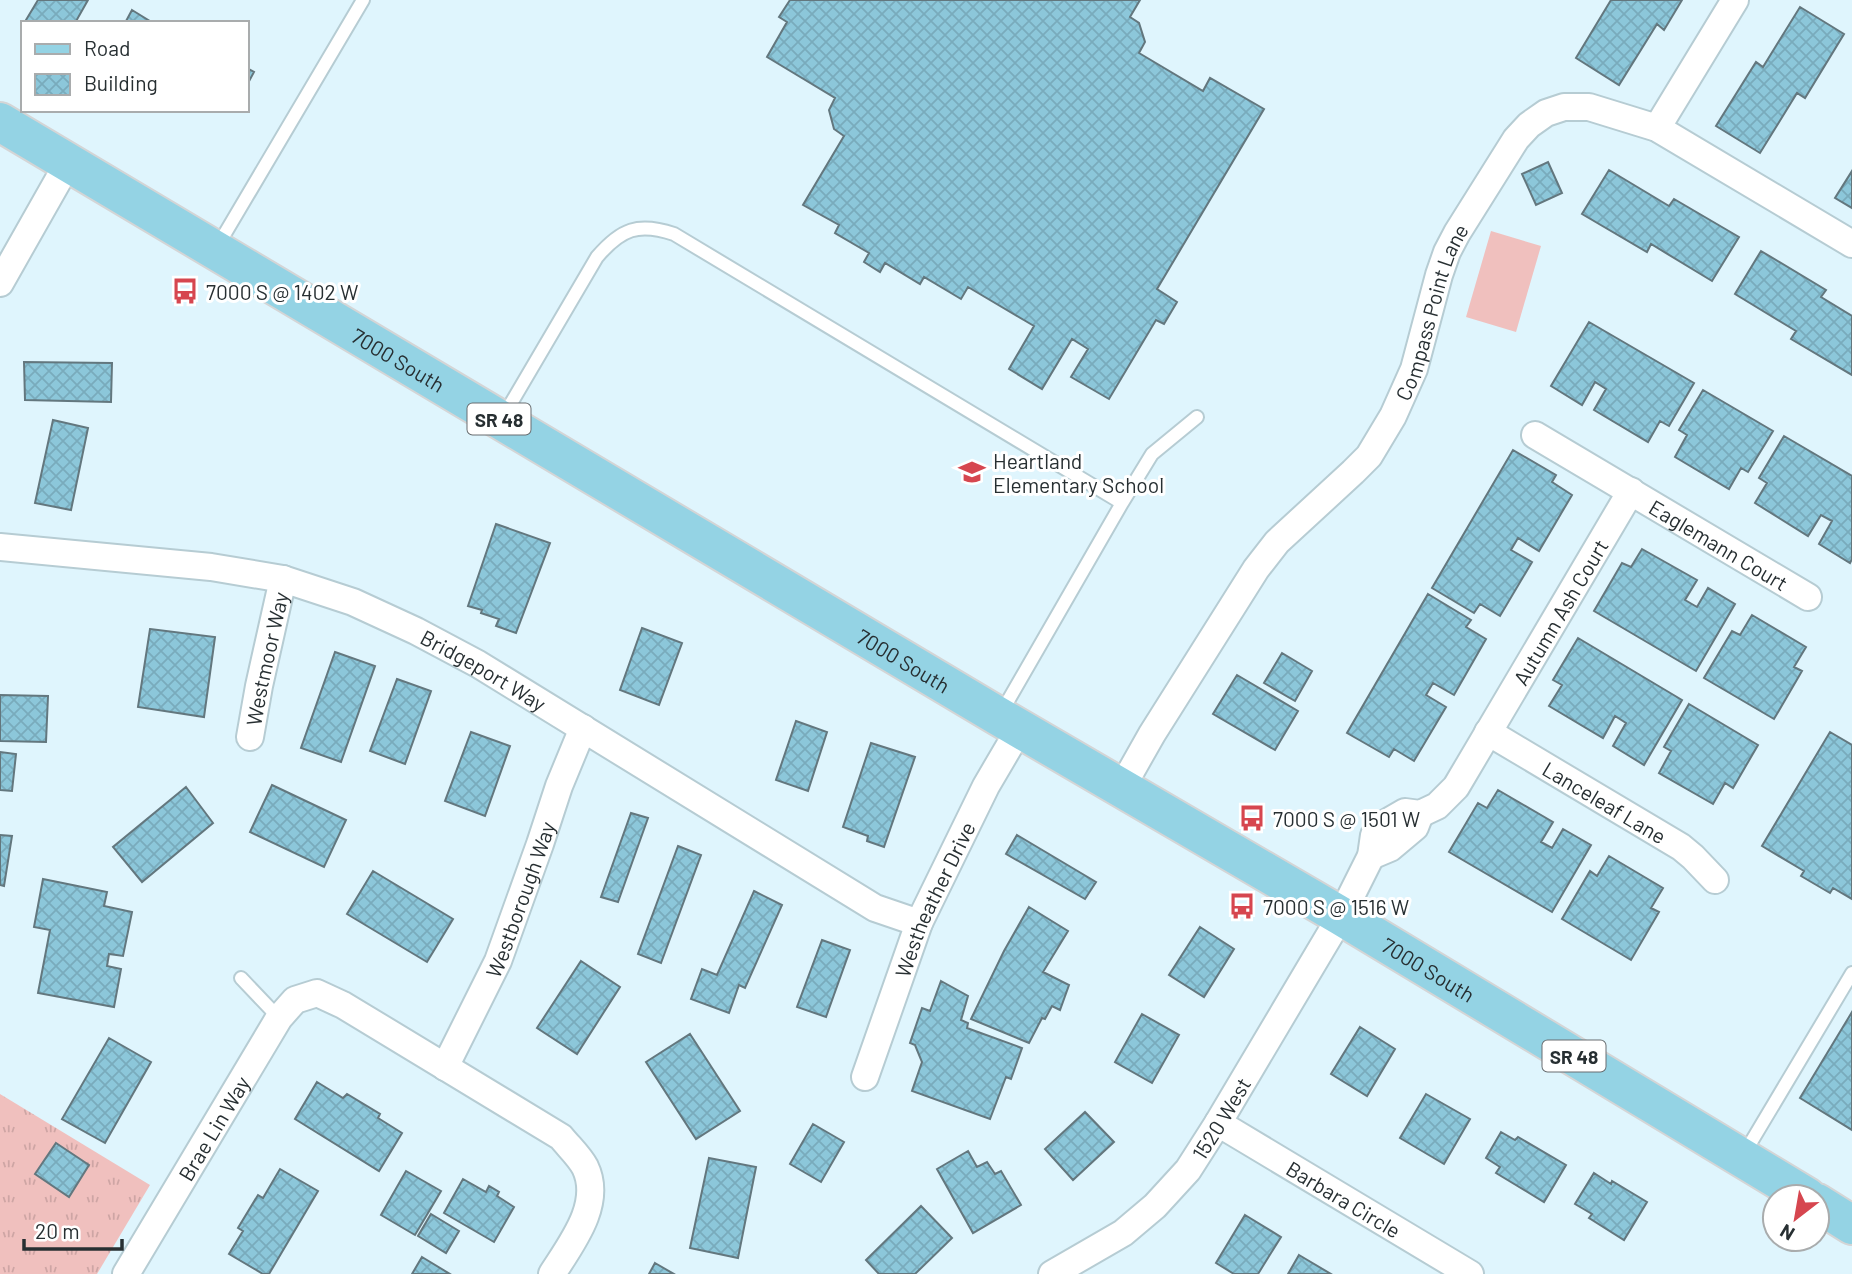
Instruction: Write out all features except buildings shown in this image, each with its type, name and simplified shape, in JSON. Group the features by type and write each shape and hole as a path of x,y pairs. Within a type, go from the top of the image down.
{"main road":[{"name":"7000 South","path":"0,122 1009,722 1341,916 1784,1183"},
{"path":"1831,1212 1852,1225"}],"street":[{"path":"1657,128 1735,0"},
{"name":"Compass Point Lane","path":"1122,788 1152,734 1255,569 1277,542 1369,456 1393,416 1414,369 1447,252 1516,139 1529,125 1546,113 1564,107 1589,107 1657,128 1852,244"},
{"path":"0,283 68,163"},
{"path":"1535,435 1631,491"},
{"name":"Eaglemann Court","path":"1631,491 1808,597"},
{"name":"Autumn Ash Court","path":"1341,916 1371,856 1374,835 1386,823 1405,812 1420,814 1437,806 1456,787 1631,491"},
{"name":"Bridgeport Way","path":"0,547 211,567 283,579 353,602 478,664 875,908 919,923"},
{"name":"Westmoor Way","path":"250,737 283,579"},
{"name":"Westheather Drive","path":"865,1077 919,923 986,786 1009,722"},
{"name":"Westborough Way","path":"445,1067 498,961 559,786 583,728"},
{"name":"Lanceleaf Lane","path":"1488,732 1681,847 1715,880"},
{"name":"1520 West","path":"1052,1274 1123,1233 1155,1206 1188,1170 1341,916"},
{"path":"279,1018 295,1000 317,993 343,1004 561,1137 586,1169 590,1184 590,1201 586,1217 552,1274"},
{"name":"Brae Lin Way","path":"126,1274 279,1018"},
{"name":"Barbara Circle","path":"1218,1123 1470,1274"}],"lane":[{"path":"215,250 363,0"},
{"path":"501,420 597,257 611,241 629,230 654,227 686,241 1122,503"},
{"path":"1009,722 1081,577 1152,454 1197,417"},
{"path":"1742,1157 1852,973"},
{"path":"241,978 279,1018"}],"green space":[{"path":"1491,231 1541,246 1516,332 1466,317"},
{"path":"0,1094 150,1185 97,1274 0,1274"}],"place":[{"name":"7000 S @ 1402 W","path":"185,291"},
{"name":"Heartland Elementary School","path":"972,472"},
{"name":"7000 S @ 1501 W","path":"1252,818"},
{"name":"7000 S @ 1516 W","path":"1242,906"}]}
